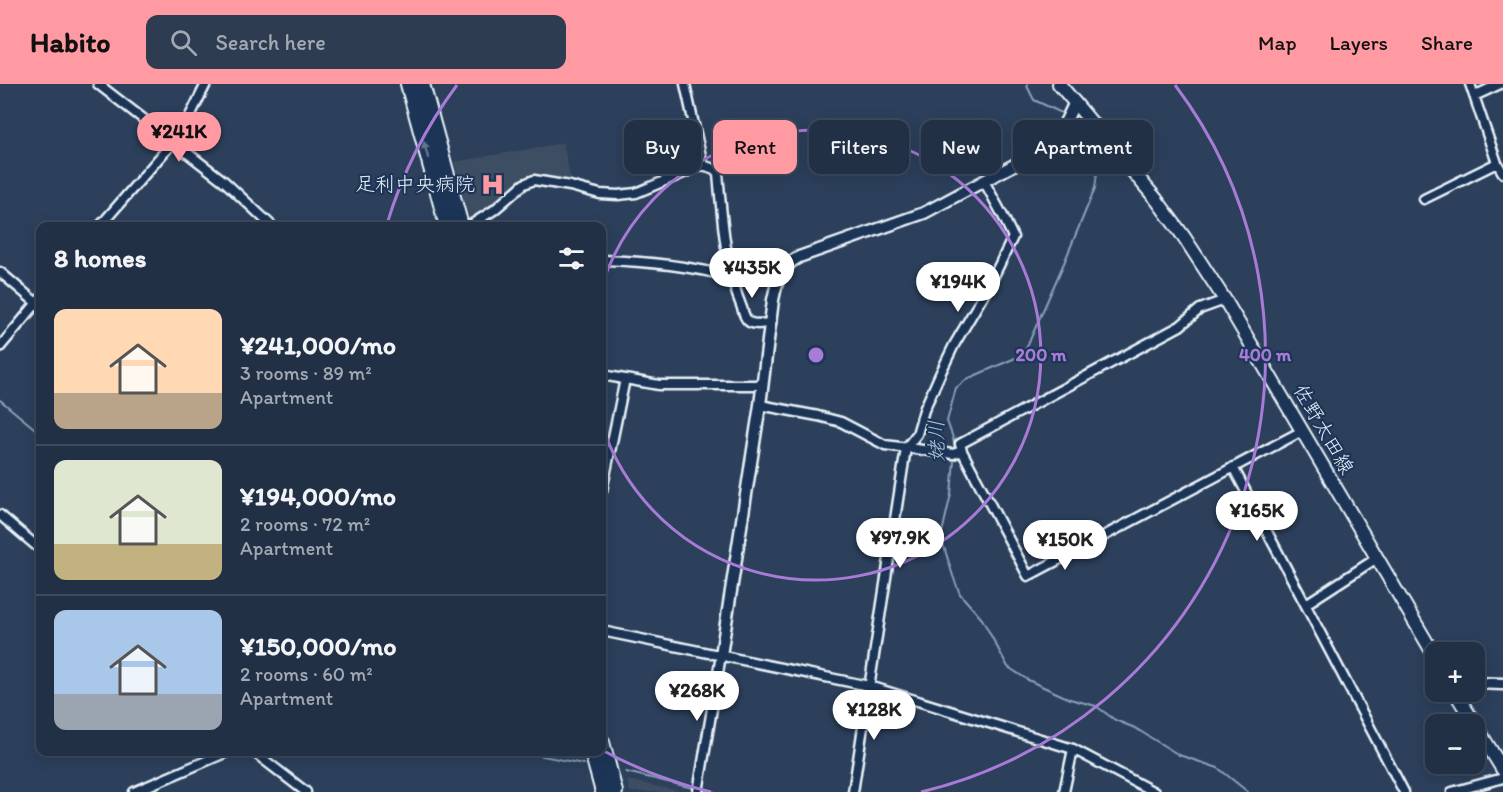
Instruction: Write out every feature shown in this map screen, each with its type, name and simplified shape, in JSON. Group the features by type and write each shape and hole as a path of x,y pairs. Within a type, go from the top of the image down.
{"highway":[{"path":"408,84 446,222"},
{"path":"422,84 460,222"},
{"path":"593,756 603,792"},
{"path":"606,756 615,792"}],"main road":[{"name":"佐野太田線","path":"1059,84 1073,105 1156,198 1226,300 1427,642"},
{"path":"1461,702 1503,770"}],"street":[{"path":"98,84 225,182 268,222"},
{"path":"103,222 180,136 206,84"},
{"path":"686,84 703,165"},
{"path":"1470,84 1497,163 1503,173"},
{"path":"1474,96 1500,84"},
{"path":"699,792 760,405 773,300 784,268 790,261 814,251 924,213 984,182 1049,145 1058,135 1073,105"},
{"path":"1424,199 1497,163"},
{"path":"475,222 494,210 524,184 534,180 600,194 618,195 636,193 703,165 718,173 732,277 747,320 753,323 771,323"},
{"path":"853,792 906,448 917,434 940,372 990,284 1013,237 984,182"},
{"path":"606,260 634,261 710,271 732,277"},
{"path":"0,272 36,301"},
{"path":"1226,300 1200,309 1180,326 960,444 1028,576 1302,431"},
{"path":"0,347 36,306"},
{"path":"606,376 659,385 762,385"},
{"path":"606,472 625,380"},
{"path":"760,405 841,422 885,445 953,454 962,451"},
{"path":"1233,467 1404,792"},
{"path":"0,515 36,546"},
{"path":"1305,604 1377,558"},
{"path":"606,632 869,686 1073,749 1154,792"},
{"path":"1485,683 1503,684"},
{"path":"1064,792 1073,749"},
{"path":"134,792 218,756"},
{"path":"259,756 306,792"},
{"path":"1452,792 1503,778"}],"shaded area":[{"name":"足利中央病院","path":"563,143 572,185 528,183 474,222 470,222 454,162"},
{"path":"627,780 683,792 630,792"}],"waterway":[{"name":"姥川","path":"1027,84 1034,100 1064,114"},
{"name":"姥川","path":"1071,119 1093,152 1097,173 1095,188 1026,349 1020,356 967,379 956,388 947,421 955,450 951,494 941,537 960,594 982,619 1008,667 1028,680 1070,699 1096,706 1115,720 1135,728 1179,755 1218,768 1248,792"},
{"path":"0,400 36,430"},
{"path":"0,521 36,552"},
{"path":"543,756 583,764"},
{"path":"626,772 693,788"},
{"path":"703,790 715,792"}],"place":[{"name":"足利中央病院","path":"493,184"}]}
